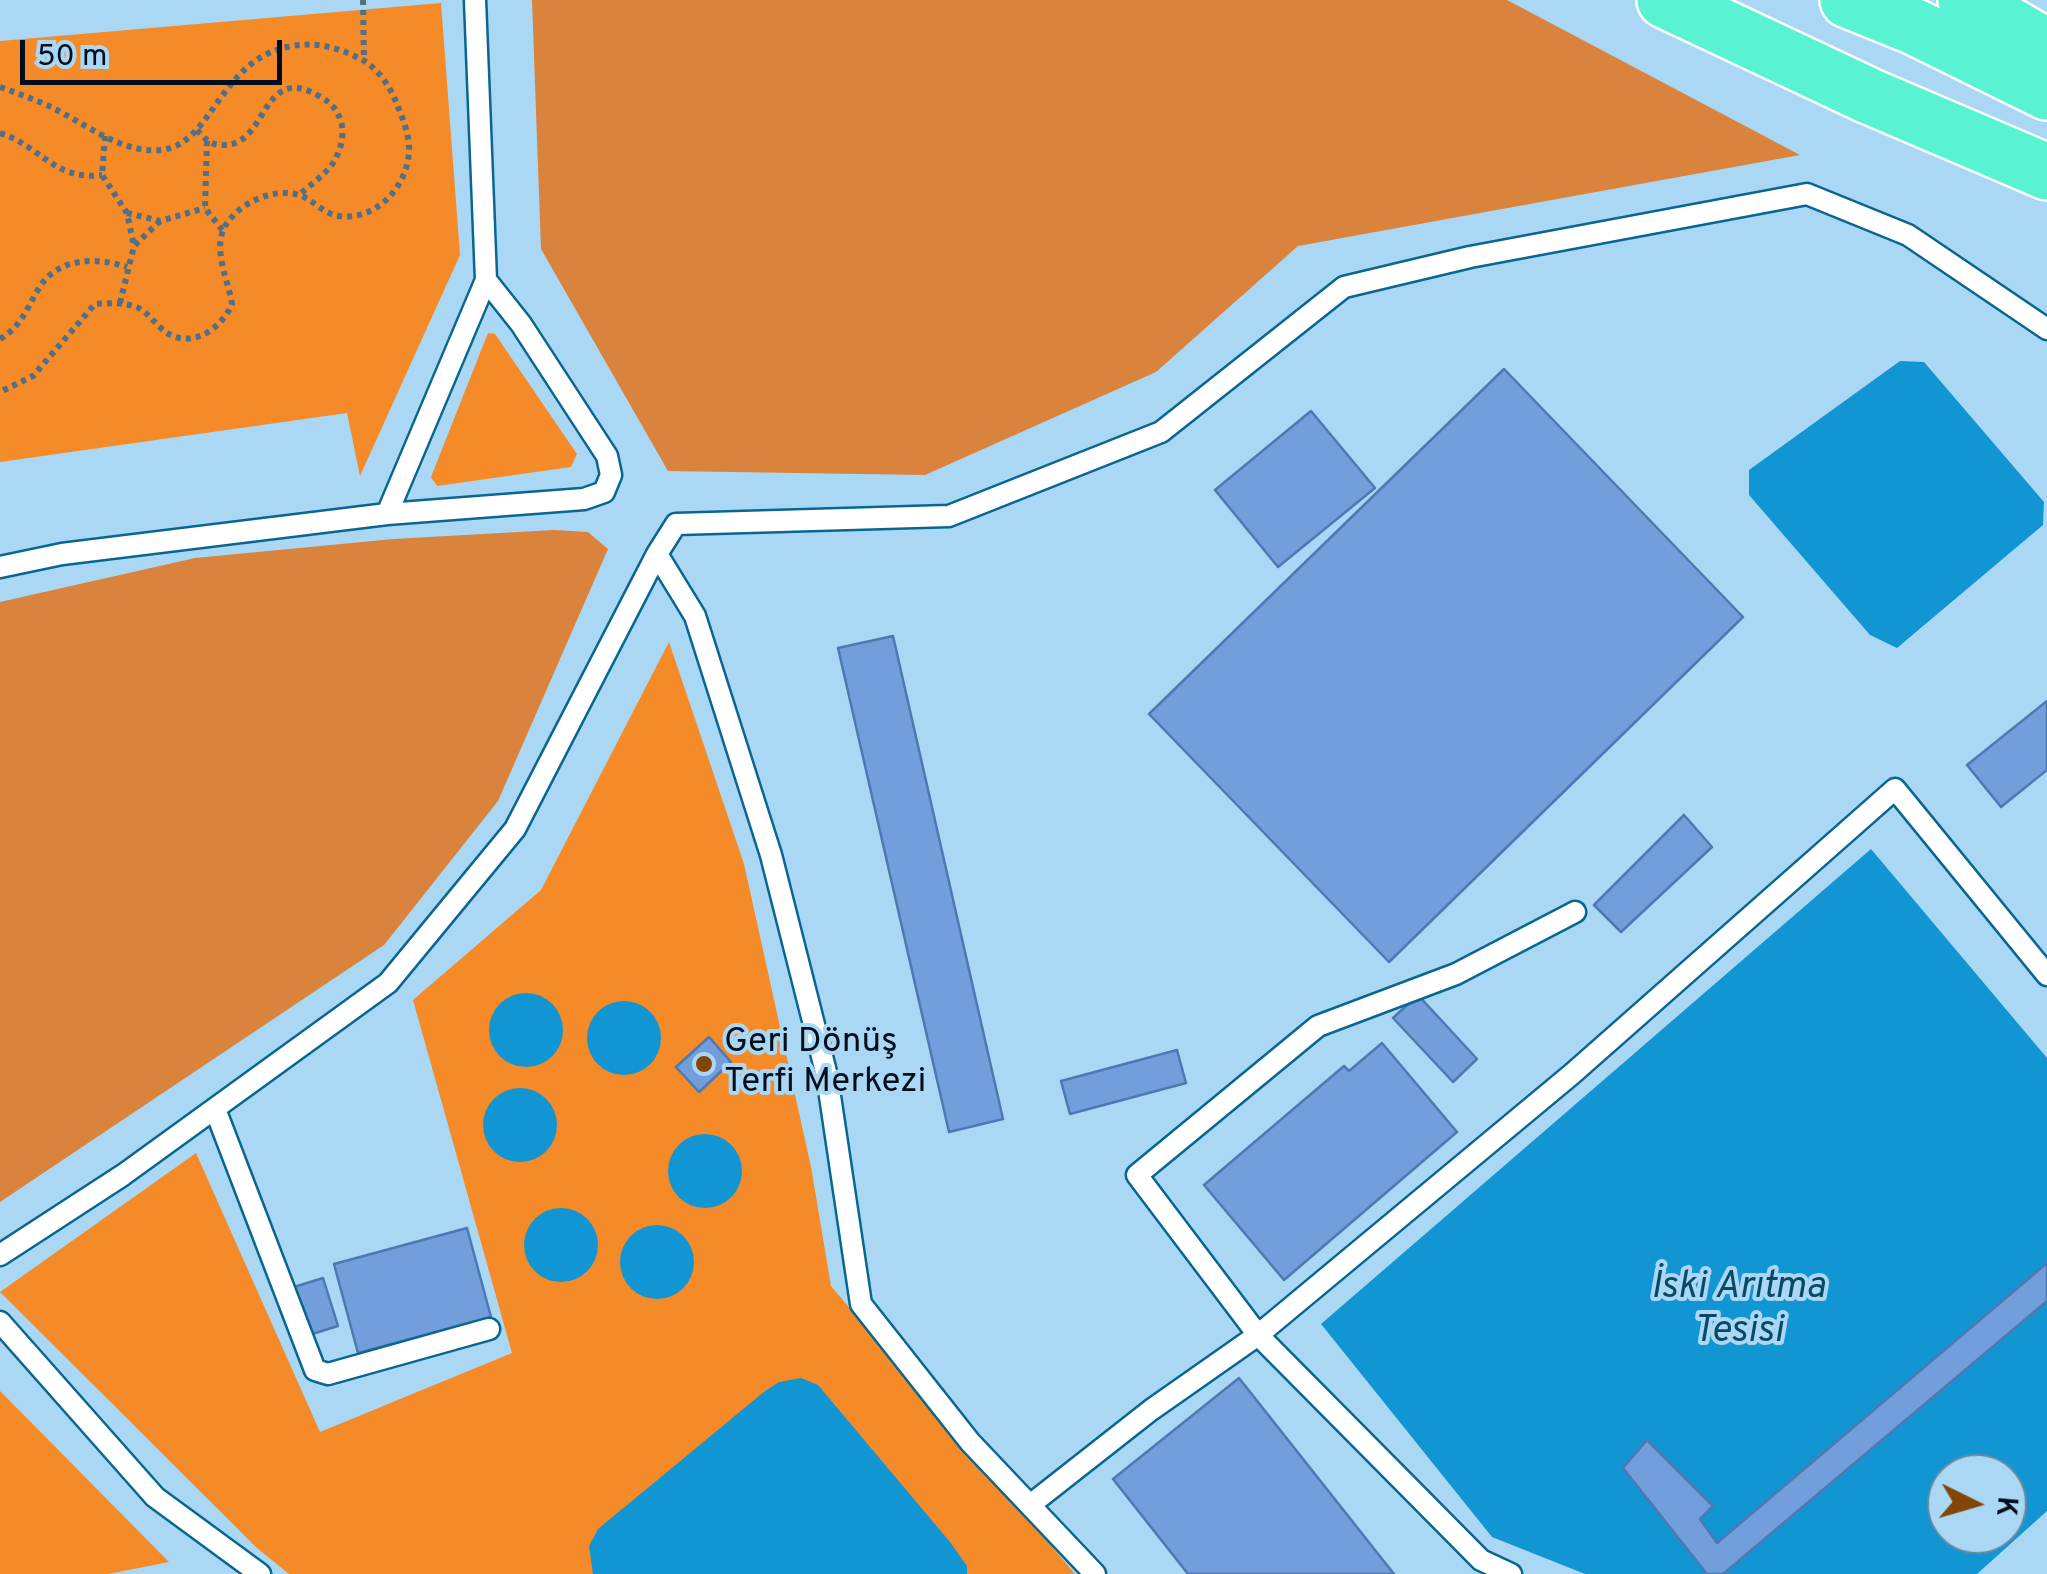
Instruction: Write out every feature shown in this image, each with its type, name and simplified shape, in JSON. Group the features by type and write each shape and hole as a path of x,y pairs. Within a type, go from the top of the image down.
{"highway":[{"path":"1666,0 2022,163 2047,183"},
{"path":"1848,0 1916,27 2047,92"},
{"path":"1966,0 2047,47"}],"lane":[{"path":"387,514 486,280 475,0"},
{"path":"0,1255 123,1175 388,983 515,829 676,524 948,516 1161,432 1344,287 1470,257 1807,194 1908,234 2047,330"},
{"path":"0,567 62,554 387,514 584,499 604,492 611,475 606,456 520,324 486,280"},
{"path":"657,554 696,616 771,855 827,1076 861,1304 970,1442 1094,1574"},
{"path":"1030,1505 1151,1410 1258,1334 1572,1074 1895,788 2047,975"},
{"path":"1511,1574 1481,1560 1258,1334 1137,1175 1318,1026 1456,974 1576,912"},
{"path":"215,1109 314,1370 328,1374 488,1329"},
{"path":"0,1322 156,1497 260,1574"}],"path":[{"path":"363,0 364,60"},
{"path":"0,87 52,107 132,147 161,150 180,144 197,130 236,74 258,56 306,43 337,47 364,60 389,86 405,124 410,152 401,184 385,203 363,214 340,216 299,195 261,197 229,219 223,231 220,263 232,304 225,321 212,330 190,339 169,334 140,308 95,304 33,376 0,392"},
{"path":"197,130 207,141 234,145 247,137 265,106 278,93 292,87 313,92 339,113 343,133 331,166 299,195"},
{"path":"0,133 29,146 68,173 82,178 102,175"},
{"path":"105,136 102,175 127,213 134,246"},
{"path":"207,141 205,208 223,231"},
{"path":"120,304 134,246 160,221 205,208"},
{"path":"127,213 160,221"},
{"path":"0,339 10,334 28,312 50,274 71,263 94,260 127,267"}],"shaded area":[{"path":"532,0 1507,0 1800,155 1298,246 1156,372 925,475 668,471 541,249"},
{"path":"441,3 460,255 360,476 347,413 0,462 0,41"},
{"path":"488,333 495,334 577,454 571,467 437,486 431,477"},
{"path":"554,530 588,532 608,549 498,801 384,945 0,1202 0,602 195,558 393,539"},
{"path":"669,642 744,864 811,1167 831,1286 1075,1574 289,1574 257,1548 0,1292 196,1153 320,1432 512,1353 413,1000 541,890"},
{"path":"0,1391 169,1562 108,1574 0,1574"}],"water":[{"path":"1900,361 1924,362 2044,502 2043,525 1897,648 1870,635 1749,495 1749,470"},
{"name":"İski Arıtma Tesisi","path":"1871,849 2047,1058 2047,1511 2027,1529 2027,1454 1927,1454 1927,1554 1999,1554 1977,1574 1585,1574 1492,1537 1321,1324"},
{"path":"526,993 552,1004 563,1030 552,1056 526,1067 500,1056 489,1030 500,1004"},
{"path":"624,1001 650,1012 661,1038 650,1064 624,1075 598,1064 587,1038 598,1012"},
{"path":"520,1088 546,1099 557,1125 546,1151 520,1162 494,1151 483,1125 494,1099"},
{"path":"705,1134 731,1145 742,1171 731,1197 705,1208 679,1197 668,1171 679,1145"},
{"path":"561,1208 587,1219 598,1245 587,1271 561,1282 535,1271 524,1245 535,1219"},
{"path":"657,1225 683,1236 694,1262 683,1288 657,1299 631,1288 620,1262 631,1236"},
{"path":"801,1378 818,1385 950,1542 967,1566 967,1574 593,1574 589,1546 598,1529 765,1391 779,1382"}],"building":[{"path":"1504,369 1743,617 1389,962 1149,714"},
{"path":"1311,411 1375,488 1278,567 1215,490"},
{"path":"893,636 1003,1119 949,1132 838,648"},
{"path":"2047,701 2047,770 2001,807 1967,765"},
{"path":"1684,815 1712,847 1621,932 1594,905"},
{"path":"1418,995 1477,1059 1453,1082 1393,1018"},
{"name":"Geri Dönüş Terfi Merkezi","path":"709,1037 731,1062 699,1092 676,1067"},
{"path":"1382,1043 1457,1132 1284,1280 1204,1185 1344,1066 1349,1071"},
{"path":"1177,1050 1186,1083 1070,1114 1061,1081"},
{"path":"467,1228 491,1317 358,1353 334,1264"},
{"path":"2047,1263 2047,1301 1723,1574 1707,1574 1623,1468 1647,1440 1713,1506 1700,1519 1717,1543"},
{"path":"323,1278 338,1326 309,1335 294,1287"},
{"path":"1239,1378 1394,1574 1188,1574 1113,1479"}],"place":[{"name":"Geri Dönüş Terfi Merkezi","path":"704,1064"}]}
